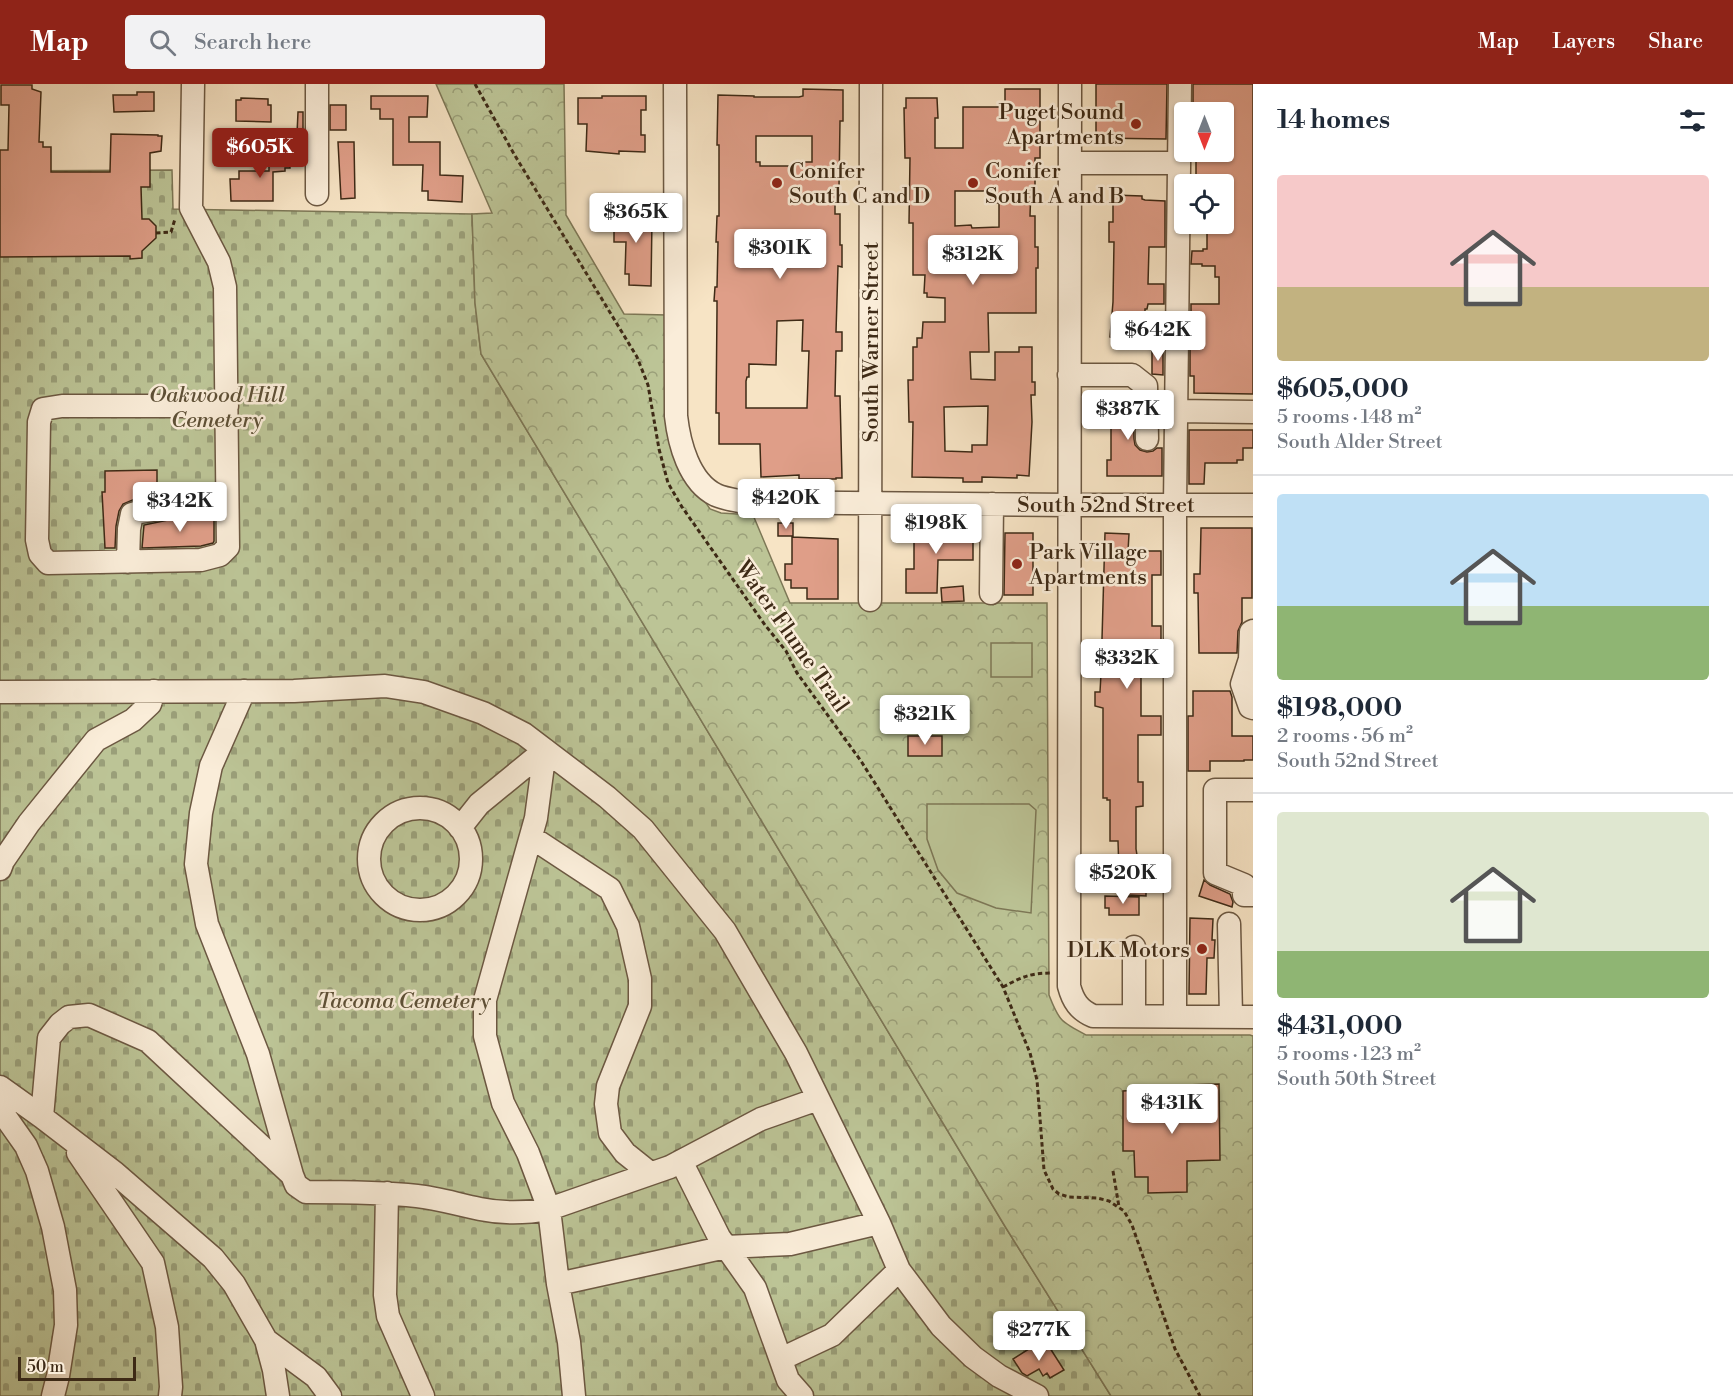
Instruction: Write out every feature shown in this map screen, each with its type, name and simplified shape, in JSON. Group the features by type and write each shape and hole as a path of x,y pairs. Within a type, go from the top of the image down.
{"street":[{"path":"193,84 184,211 219,262 225,287 227,406 228,547 220,555 201,560 48,563 40,554 37,540 39,422 43,409 62,406 227,406"},
{"path":"317,84 317,194"},
{"name":"South 52nd Street","path":"675,84 675,404 678,431 685,456 707,489 716,495 744,502 1253,505"},
{"name":"South Warner Street","path":"870,600 871,84"},
{"path":"1070,84 1069,986 1073,1000 1083,1011 1093,1016 1242,1017 1229,924"},
{"path":"1175,1016 1175,505 1180,84"},
{"path":"1071,163 1179,163"},
{"path":"1069,375 1132,375 1146,386 1147,438"},
{"path":"1176,411 1253,412"},
{"path":"128,562 132,514 159,509 182,501 228,500"},
{"path":"991,593 992,504"},
{"path":"1253,631 1251,632 1250,659 1242,684 1250,707 1253,708"},
{"path":"0,692 294,691 385,686 424,692 483,713 524,734 607,797 643,829 725,931 796,1053 879,1223 899,1270 941,1326 973,1357 999,1376 1036,1396"},
{"path":"0,869 29,823 96,740 133,720 150,704 154,691"},
{"path":"244,691 211,766 201,813 196,864 207,924 258,1054 296,1185 306,1192 387,1193 419,1196 483,1210 512,1213 549,1209 670,1167 761,1119 818,1099"},
{"path":"460,828 479,804 545,750"},
{"path":"545,750 536,818 485,1000 485,1036 503,1103 528,1153 549,1209 558,1284 569,1342 574,1396"},
{"path":"1253,790 1215,790 1215,873 1244,885 1244,895 1253,895"},
{"path":"421,808 443,813 460,828 470,849 470,872 466,882 451,900 430,910 419,911 397,905 379,891 370,870 370,847 374,836 388,819 409,809 421,808"},
{"path":"531,837 610,889 628,926 640,979 640,1006 608,1086 606,1104 610,1133 625,1153 650,1173"},
{"path":"1134,947 1134,1016"},
{"path":"42,1117 49,1038 69,1017 89,1015 148,1041 292,1175"},
{"path":"0,1087 115,1173 213,1258 234,1284 266,1340 278,1396"},
{"path":"0,1109 26,1146 37,1171 53,1227 65,1290 66,1324 53,1396"},
{"path":"65,1135 153,1263 167,1327 170,1396"},
{"path":"681,1161 719,1237 755,1288 788,1380 802,1396"},
{"path":"387,1193 385,1295 388,1316 423,1396"},
{"path":"558,1284 726,1247 790,1244 879,1223"},
{"path":"781,1359 832,1335 899,1270"},
{"path":"266,1340 316,1377 330,1396"}],"path":[{"name":"Water Flume Trail","path":"475,84 514,154 638,357 648,385 659,448 668,483 682,507 765,625 786,651 797,673 861,761 1003,987 1030,1053 1037,1080 1044,1170 1053,1189 1069,1197 1109,1201 1119,1208"},
{"path":"156,233 171,232 184,211"},
{"path":"1003,987 1022,976 1033,973 1070,973"},
{"path":"1113,1171 1119,1208 1124,1211 1132,1225 1175,1349 1200,1396"}],"green space":[{"path":"436,84 564,84 566,215 624,314 667,315 688,477 710,509 721,513 753,515 790,603 1047,603 1049,995 1062,1020 1086,1035 1253,1036 1253,1396 1111,1396 1006,1228 481,354 475,303 472,214 492,213"},
{"name":"Tacoma Cemetery","path":"172,170 173,209 472,214 475,303 481,354 1006,1228 1111,1396 0,1396 0,171"},
{"path":"991,643 1032,643 1032,677 991,677"},
{"path":"927,804 1029,804 1036,810 1031,913 996,908 957,893 938,870 927,839"}],"building":[{"path":"1096,84 1167,84 1166,139 1096,138"},
{"path":"1193,84 1253,84 1253,394 1194,393 1194,376 1190,376 1190,343 1201,343 1201,318 1191,318 1191,304 1219,304 1219,277 1215,277 1215,266 1191,264 1192,251 1207,249 1207,234 1234,234 1234,174 1196,174 1196,162 1234,162 1234,102 1193,102"},
{"path":"1,85 32,85 32,89 41,92 39,142 43,142 43,147 51,147 51,172 110,172 111,134 162,136 161,151 150,153 150,187 141,187 142,219 149,219 156,226 156,238 142,251 142,258 130,259 130,256 0,257 0,150 8,150 9,105 1,105"},
{"path":"803,89 843,90 839,188 835,188 835,214 840,214 840,245 842,245 842,267 838,266 836,332 842,332 842,351 836,351 835,396 840,396 842,478 836,479 799,479 799,475 761,477 760,444 719,444 719,413 716,413 717,301 714,301 715,287 717,287 718,242 716,242 717,216 719,216 718,95 803,96","holes":["756,136 812,136 812,162 795,162 795,166 760,166 760,162 756,162","777,236 804,236 804,261 777,261","803,320 802,351 809,351 807,408 746,408 746,381 749,377 749,364 776,365 777,321"]},
{"path":"1005,89 1040,89 1040,158 1035,158 1035,187 1031,187 1030,216 1035,216 1035,247 1038,247 1036,313 988,313 989,352 970,352 971,379 995,380 995,352 1019,352 1019,347 1032,347 1032,382 1035,382 1035,395 1031,395 1029,476 982,477 982,482 963,482 963,478 912,477 913,422 909,422 908,380 913,380 913,347 917,347 917,338 922,338 923,322 945,322 945,298 927,297 927,293 924,293 925,275 913,275 913,223 909,223 910,158 905,158 904,108 906,108 906,98 937,98 935,148 963,148 963,107 1005,107","holes":["955,191 991,191 990,203 999,203 999,227 955,226","988,406 987,445 972,445 972,452 945,451 944,407"]},
{"path":"137,92 154,92 154,111 114,112 113,95 137,95"},
{"path":"371,96 428,96 427,117 409,117 409,142 440,142 440,175 463,176 462,202 428,200 428,191 422,191 423,165 393,165 393,119 380,119 380,109 371,109"},
{"path":"602,96 646,96 646,110 641,110 641,135 645,135 645,152 619,151 619,154 586,151 587,124 578,124 578,98 602,98"},
{"path":"241,98 268,99 268,105 271,105 271,122 236,121 236,100 241,100"},
{"path":"330,105 346,105 346,130 330,130"},
{"path":"298,112 303,112 303,134 297,134"},
{"path":"338,142 354,142 355,198 341,199"},
{"path":"269,147 289,147 290,168 273,172 273,201 231,201 230,179 239,179 239,171 269,171"},
{"path":"1113,195 1142,196 1145,200 1165,201 1165,247 1149,247 1148,284 1164,284 1164,304 1148,304 1145,309 1142,347 1113,346 1113,338 1110,337 1114,242 1109,242 1109,222 1113,222"},
{"path":"614,210 649,211 649,220 652,220 651,286 629,285 629,274 625,274 626,242 614,242"},
{"path":"1152,349 1163,349 1163,375 1152,374"},
{"path":"1130,391 1133,393 1135,445 1147,452 1162,448 1162,476 1107,476 1107,460 1111,460 1111,423 1102,423 1102,408 1107,408 1107,393"},
{"path":"1189,430 1253,430 1253,448 1243,448 1243,460 1237,460 1237,463 1205,463 1204,484 1189,484"},
{"path":"157,470 157,495 123,504 116,526 115,548 105,548 102,492 105,492 105,471"},
{"path":"197,514 214,514 213,543 201,546 142,548 144,525 168,520 197,520"},
{"path":"778,523 793,523 793,536 778,536"},
{"name":"Park Village Apartments","path":"914,528 973,528 973,560 938,560 937,593 906,593 906,569 914,569"},
{"path":"1201,528 1252,528 1252,598 1242,598 1242,622 1238,631 1237,653 1199,653 1198,593 1194,593 1194,574 1200,574"},
{"name":"Park Village Apartments","path":"1005,533 1033,533 1033,595 1004,595"},
{"path":"1105,533 1129,534 1128,551 1161,551 1161,575 1152,575 1152,626 1161,626 1161,670 1141,670 1141,716 1161,716 1161,735 1138,735 1138,782 1143,782 1143,806 1136,807 1136,849 1137,855 1146,855 1146,896 1128,895 1130,872 1119,872 1118,841 1110,841 1110,800 1103,798 1103,708 1095,706 1095,692 1100,692 1101,674 1104,674 1102,639"},
{"path":"792,537 838,539 838,599 807,599 807,588 791,588 791,580 785,580 785,564 792,564"},
{"path":"963,586 964,601 942,602 941,588"},
{"path":"1193,691 1230,691 1232,736 1253,736 1253,760 1210,761 1210,771 1188,771 1188,716 1193,716"},
{"path":"908,736 942,736 942,756 908,756"},
{"path":"1204,880 1230,894 1232,907 1199,896"},
{"path":"1105,896 1139,897 1139,915 1109,915 1109,908 1105,908"},
{"name":"DLK Motors","path":"1190,918 1213,919 1214,958 1207,958 1206,994 1189,994"},
{"path":"1219,1084 1220,1160 1187,1161 1187,1192 1148,1193 1148,1177 1135,1177 1134,1151 1123,1151 1123,1091 1139,1090 1139,1097 1149,1097 1149,1100 1184,1099 1184,1085"},
{"path":"1048,1345 1064,1370 1050,1378 1047,1373 1043,1376 1039,1369 1027,1376 1022,1373 1013,1359 1032,1347 1038,1352"}],"place":[{"name":"Puget Sound Apartments","path":"1136,124"},
{"name":"Conifer South C and D","path":"777,183"},
{"name":"Conifer South A and B","path":"973,183"},
{"name":"Park Village Apartments","path":"1017,564"},
{"name":"DLK Motors","path":"1202,949"}],"park label":[{"name":"Oakwood Hill Cemetery","path":"217,406"}]}
